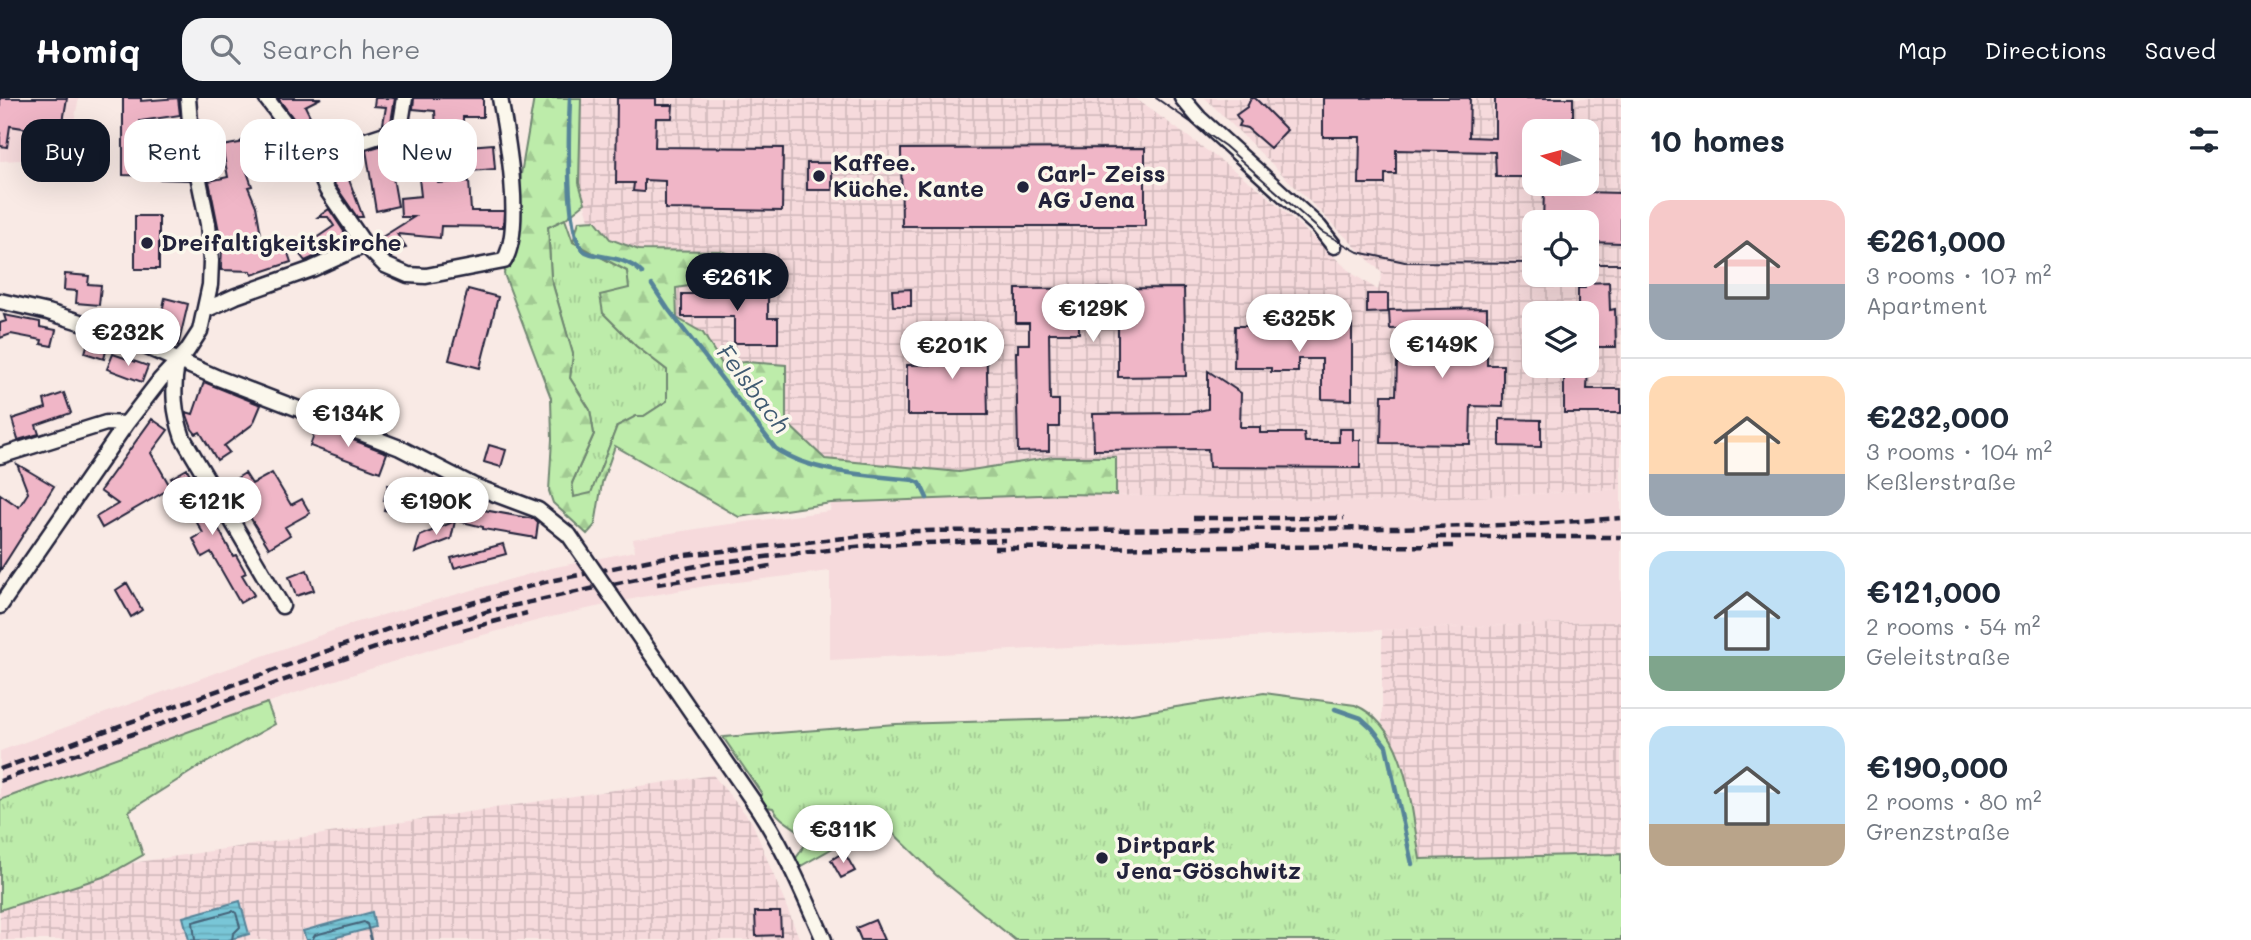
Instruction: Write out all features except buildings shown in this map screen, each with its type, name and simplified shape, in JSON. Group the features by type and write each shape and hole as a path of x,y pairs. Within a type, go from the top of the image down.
{"street":[{"path":"0,606 126,424 195,340 205,310 211,261 208,224 192,146 188,98"},
{"path":"265,98 281,119"},
{"path":"364,141 400,129 405,98"},
{"path":"323,182 365,245 385,265 408,275 426,276 504,261 510,245 513,211 500,98"},
{"path":"1182,98 1199,118 1319,228 1334,246"},
{"path":"205,310 312,269 365,245"},
{"path":"0,301 48,312 115,333 177,362 400,448 474,486 538,510 569,535 765,818 824,940"},
{"path":"177,362 173,385 174,413 183,438 282,606"},
{"path":"0,456 106,423 126,424"}],"shaded area":[{"path":"0,98 79,98 74,119 21,119 21,160 0,161"},
{"path":"581,98 1135,98 1261,190 1353,274 1378,290 1382,273 1205,98 1621,98 1621,489 1384,502 1064,494 831,503 739,517 635,387 579,183"},
{"path":"1621,489 1621,621 1382,630 830,660 830,571 712,585 642,597 555,616 445,645 292,694 0,800 0,751 354,623 551,568 635,551 633,539 830,511 831,503 944,497 1064,494 1384,502"},
{"path":"1621,621 1621,854 1420,859 1402,761 1382,724 1382,630"},
{"path":"713,775 752,822 800,940 0,940 0,883"}],"green space":[{"path":"534,98 581,98 579,183 585,203 565,219 548,227 551,278 573,354 570,378 590,410 594,434 572,483 574,497 591,493 617,426 636,416 644,416 667,401 667,370 636,346 603,313 600,295 629,288 627,271 573,242 579,221 595,220 610,239 639,250 720,251 750,260 750,284 700,284 676,288 677,318 703,333 722,364 746,362 786,365 786,422 825,459 959,472 1053,457 1116,457 1116,495 1064,494 831,503 739,517 615,446 602,483 595,525 587,534 553,503 549,491 551,398 504,274"},
{"path":"565,219 573,242 627,271 630,288 603,313 636,346 667,370 667,401 644,416 617,426 591,494 574,497 572,483 594,434 590,410 570,378 573,354 551,278 548,227"},
{"path":"1264,693 1355,705 1373,716 1386,731 1404,772 1420,859 1621,854 1621,940 1015,940 936,875 881,821 799,867 796,858 802,848 802,835 773,808 767,807 760,796 762,794 723,737 896,724 1107,718"},
{"path":"267,703 275,724 197,768 129,811 143,855 106,876 0,910 0,800"}],"water":[{"path":"240,901 249,934 228,940 189,940 183,917"},
{"path":"372,912 375,927 326,940 306,940 303,931"}],"waterway":[{"name":"Felsbach","path":"570,98 570,201 577,239 587,253 626,262 642,273"},
{"name":"Felsbach","path":"652,285 776,449 807,464 824,468 860,475 913,480 920,483 927,498"},
{"path":"1335,709 1361,718 1386,746 1412,864"}],"tram line":[{"path":"1156,98 1225,146 1322,232 1358,252 1405,262 1522,263"},
{"path":"1599,264 1621,264"}],"railway":[{"path":"1193,518 1344,518"},
{"path":"0,769 416,619 545,582 666,557 910,531 1396,528 1535,524 1621,518"},
{"path":"1436,537 1621,537"},
{"path":"0,781 392,642 489,611 710,563 874,545 1005,540"},
{"path":"994,548 1453,546"},
{"path":"657,584 771,566"},
{"path":"463,630 527,613"}],"place":[{"name":"Kaffee. Küche. Kante","path":"819,176"},
{"name":"Carl- Zeiss AG Jena","path":"1023,187"},
{"name":"Dreifaltigkeitskirche","path":"147,243"},
{"name":"Dirtpark Jena-Göschwitz","path":"1102,858"}]}
